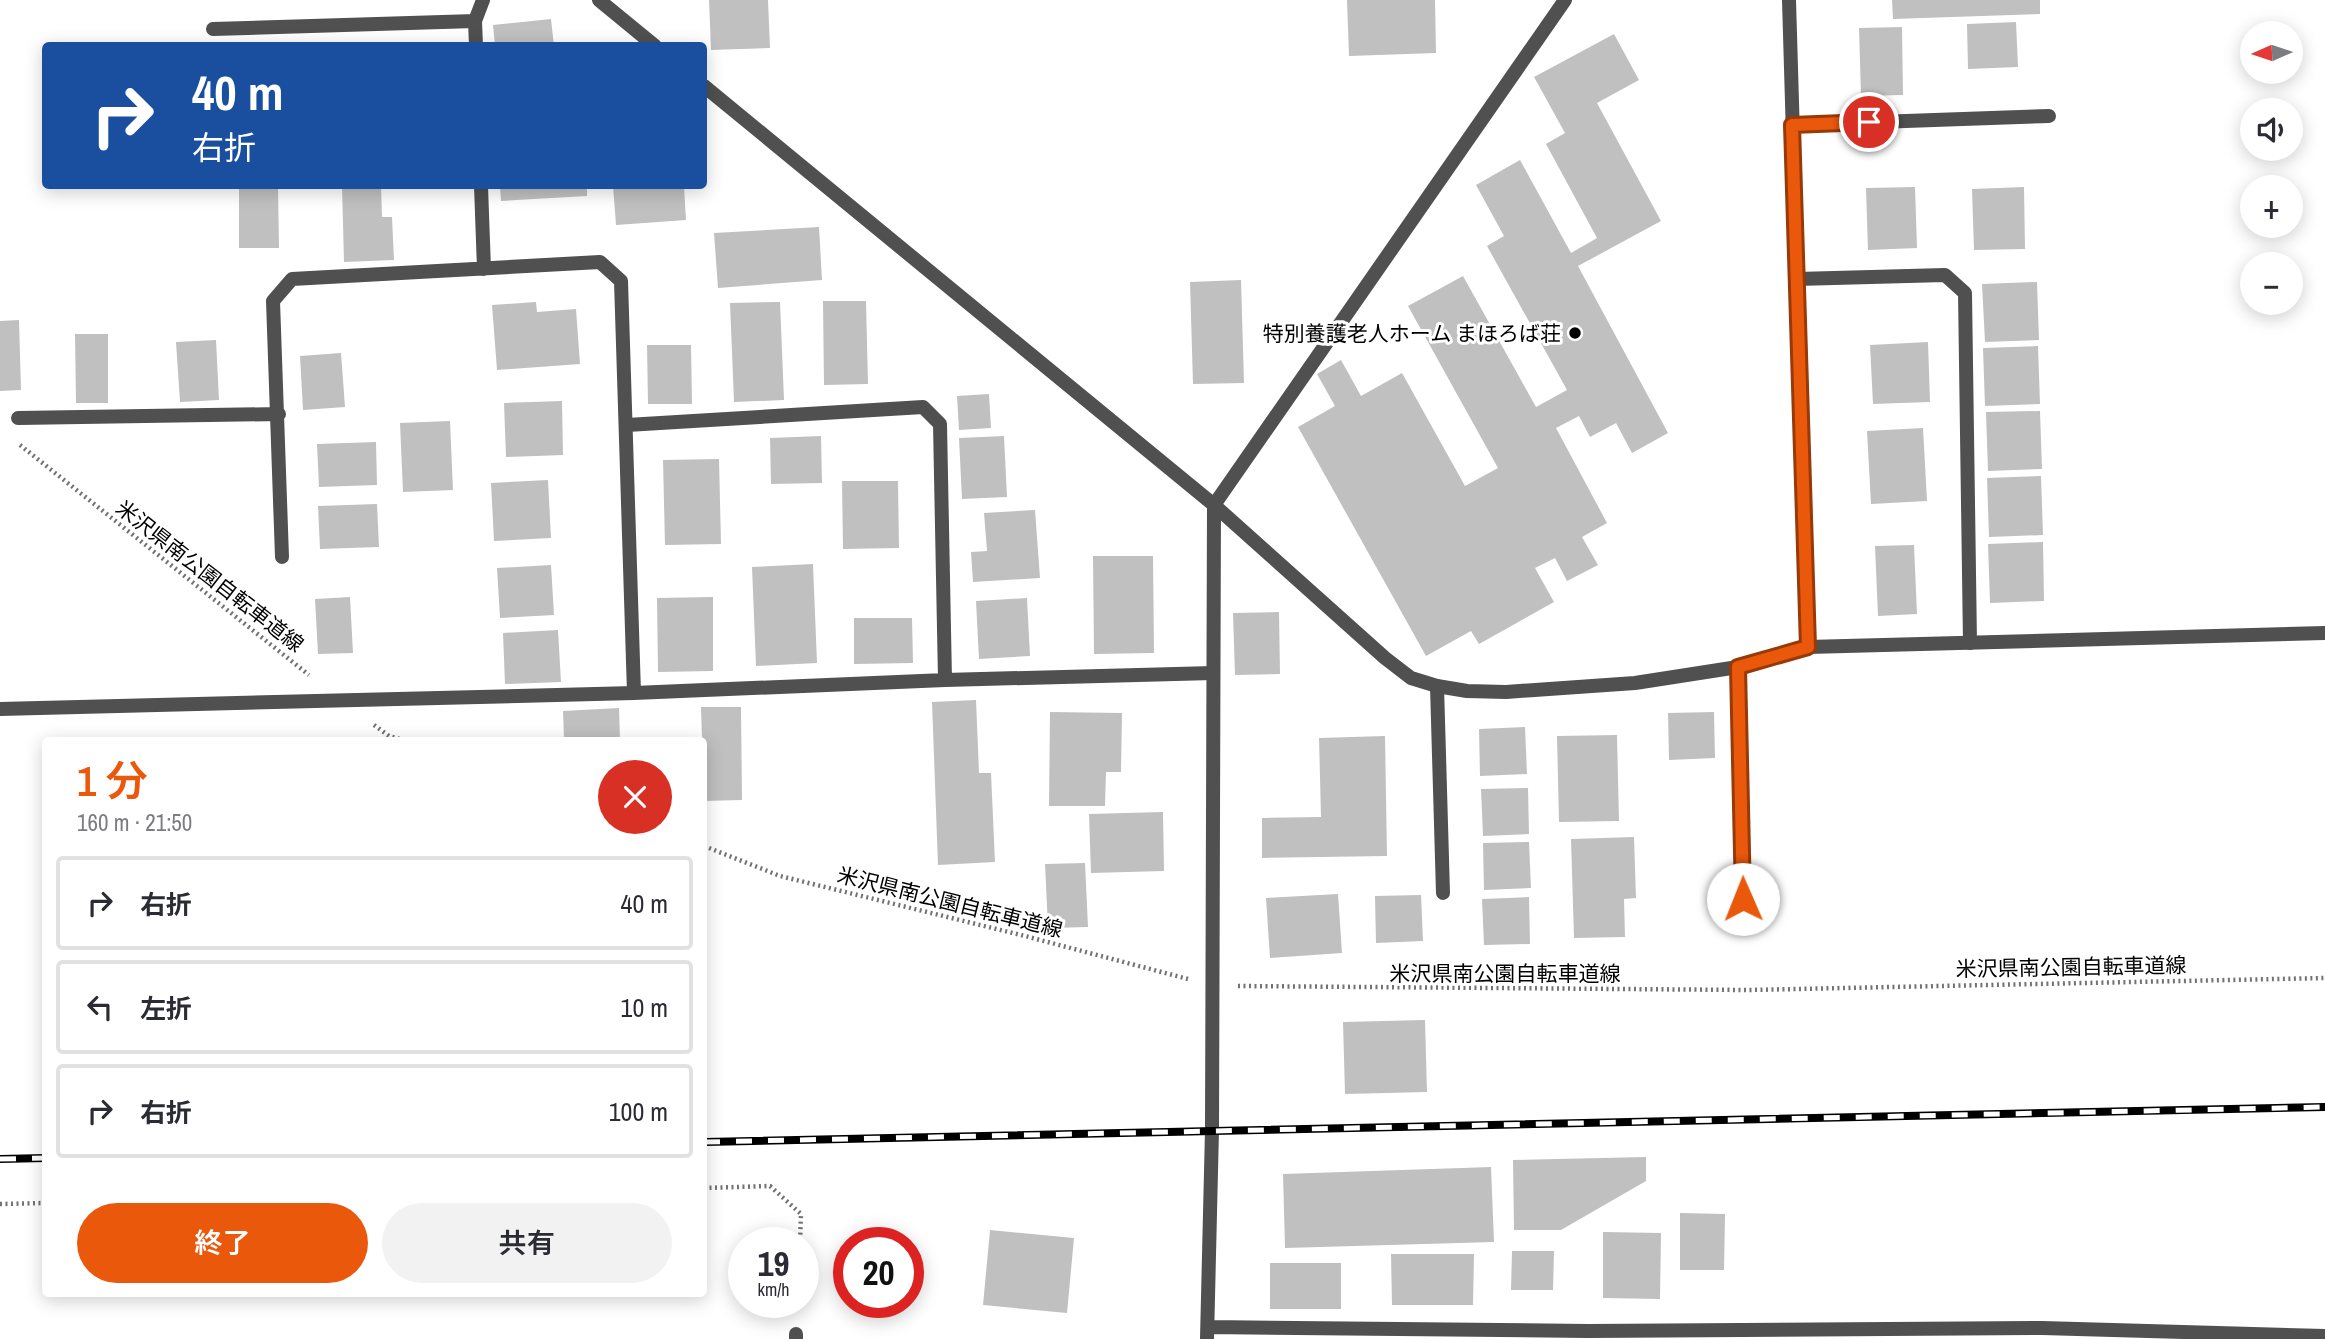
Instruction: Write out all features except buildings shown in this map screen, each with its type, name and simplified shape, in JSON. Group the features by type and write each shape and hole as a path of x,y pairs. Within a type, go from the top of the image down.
{"street":[{"path":"476,42 475,21 482,0"},
{"path":"599,0 650,42"},
{"path":"1565,0 1214,505 1213,986 1208,1333 2042,1333 2325,1336"},
{"path":"1789,0 1808,647"},
{"path":"213,29 475,21"},
{"path":"707,88 1214,505 1385,658 1411,678 1467,691 1506,692 1635,683 1738,667 1808,647 2325,634"},
{"path":"1792,125 2049,116"},
{"path":"481,189 484,269"},
{"path":"282,557 274,301 292,279 600,262 621,281 634,693"},
{"path":"1797,279 1945,275 1965,293 1970,643"},
{"path":"627,425 923,407 940,424 944,680"},
{"path":"18,418 279,414"},
{"path":"1738,667 1744,925"},
{"path":"0,709 634,693 944,680 1213,673"},
{"path":"1437,686 1443,893"}],"path":[{"name":"米沢県南公園自転車道線","path":"11,438 341,700 392,737"},
{"name":"米沢県南公園自転車道線","path":"707,847 779,876 1026,936 1213,986 1748,990 2325,978"},
{"path":"707,1188 770,1186 802,1214 801,1227"},
{"path":"0,1204 42,1203"}],"railway":[{"path":"707,1142 2325,1107"},
{"path":"0,1159 42,1158"}],"place":[{"name":"特別養護老人ホーム まほろば荘","path":"1575,333"}],"route":[{"path":"1743,899 1738,667 1808,647 1792,125 1869,122"}]}
